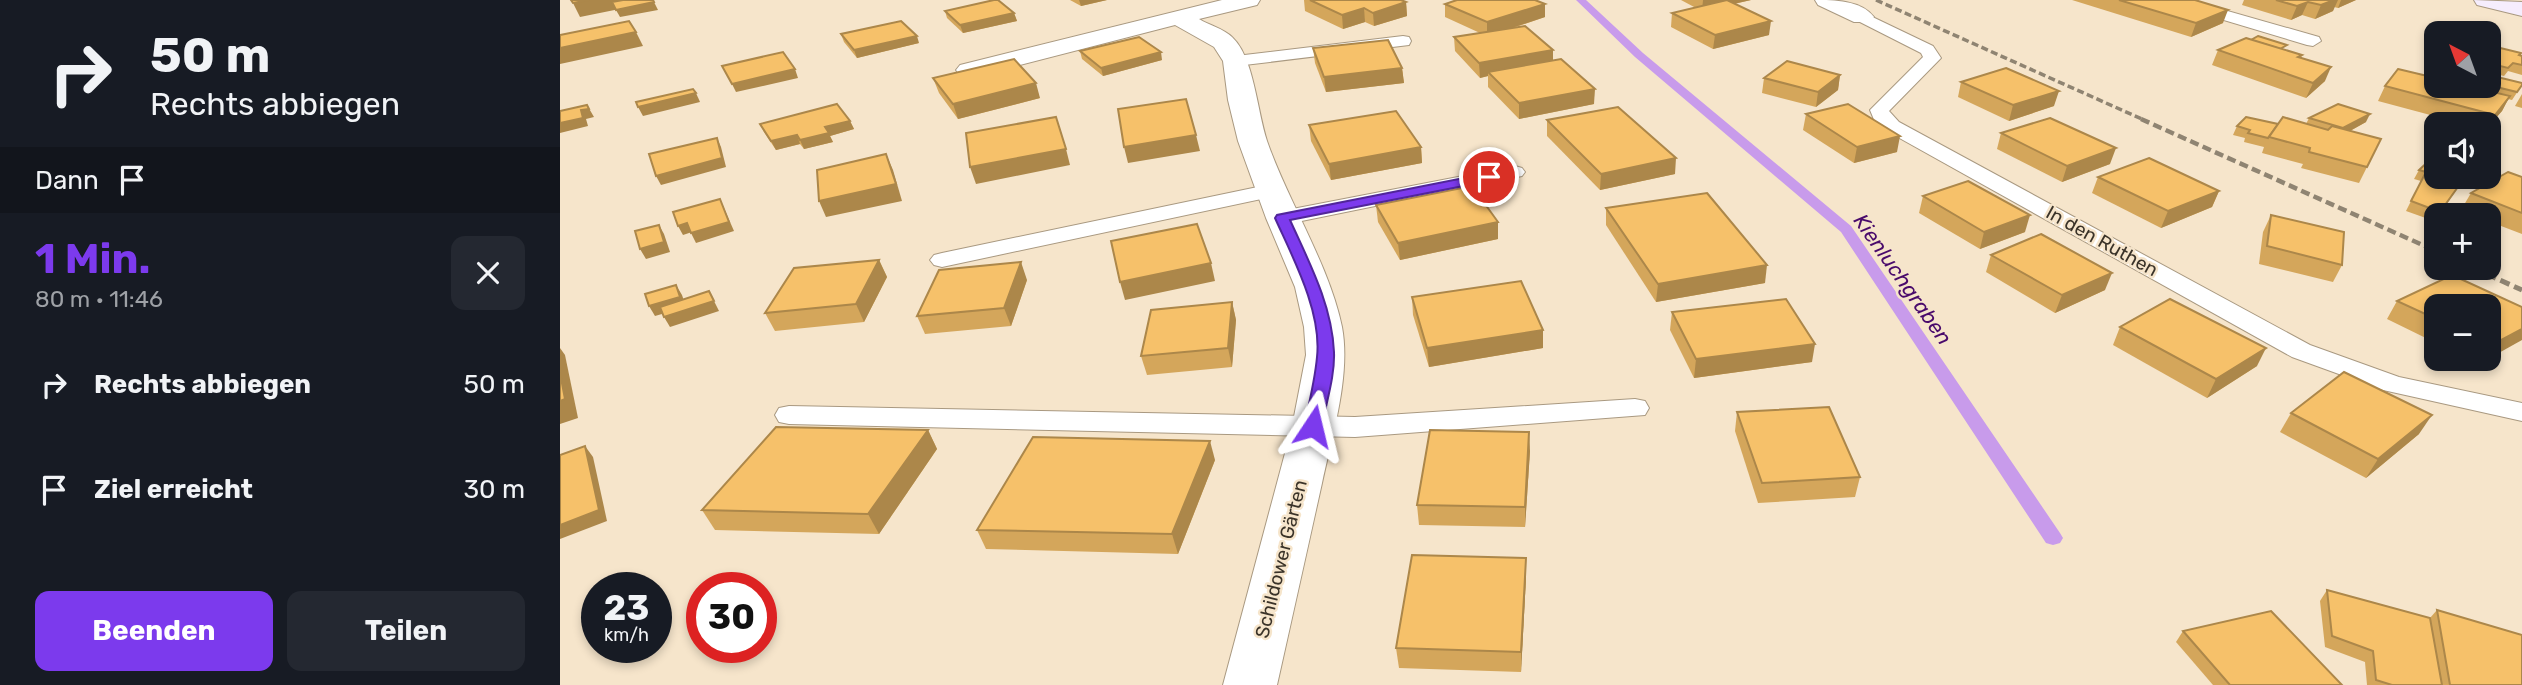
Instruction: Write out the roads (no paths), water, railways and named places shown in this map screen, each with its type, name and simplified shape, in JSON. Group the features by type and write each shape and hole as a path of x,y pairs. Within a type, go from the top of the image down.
{"main road":[{"path":"2486,0 2522,9"}],"street":[{"path":"970,70 1249,0"},
{"name":"In den Ruthen","path":"1826,0 1862,17"},
{"path":"1179,18 1223,42 1236,61"},
{"name":"Schildower Gärten","path":"1236,61 1242,100 1277,204 1313,287 1323,327 1326,355 1313,426 1250,685"}],"lane":[{"path":"2172,0 2313,41"},
{"path":"2211,12 2230,0"},
{"name":"In den Ruthen","path":"1862,17 1927,50 1932,58 1879,110 1882,118 1892,126 2301,351 2393,384 2522,412"},
{"path":"1236,61 1403,41"},
{"path":"942,260 1277,204 1515,172"},
{"path":"789,415 1354,427 1635,408"}],"waterway":[{"name":"Kienluchgraben","path":"1581,0 1639,55 1846,229 2053,538"}],"railway":[{"path":"1876,0 2144,120"},
{"path":"2141,119 2424,246"},
{"path":"2500,280 2522,290"}]}
